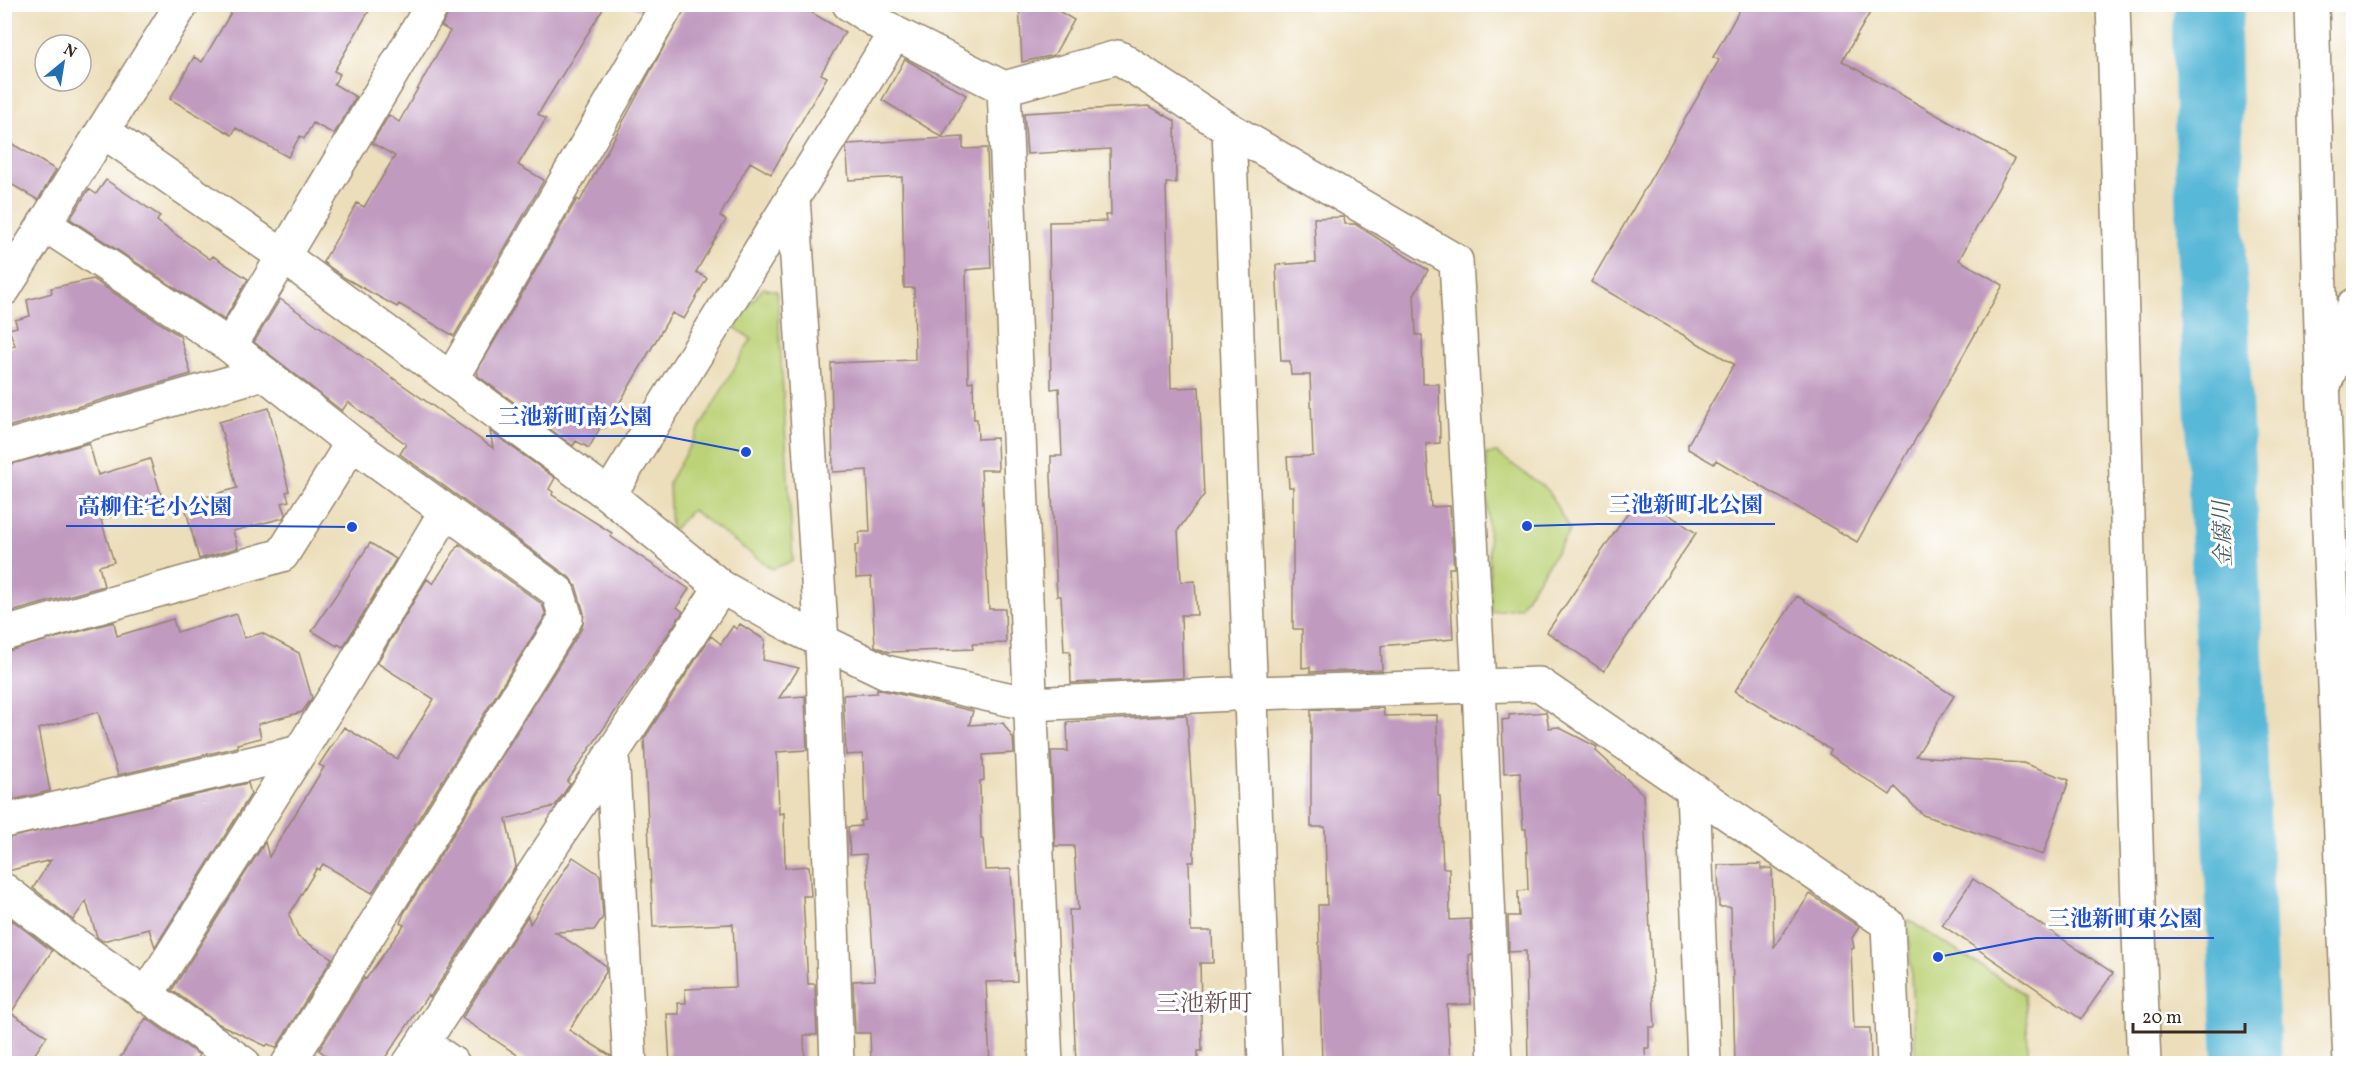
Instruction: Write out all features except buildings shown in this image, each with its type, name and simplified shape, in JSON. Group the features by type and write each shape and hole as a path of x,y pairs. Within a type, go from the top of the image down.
{"street":[{"path":"4,289 182,4"},
{"path":"230,346 433,4"},
{"path":"451,379 668,4"},
{"path":"849,4 895,33 1004,88 1118,57 1229,129 1455,261 1479,685 1496,1064"},
{"path":"2113,4 2124,332 2136,875 2144,1064"},
{"path":"2312,4 2323,388 2350,1064"},
{"path":"609,495 895,33"},
{"path":"1004,88 1046,1064"},
{"path":"1229,129 1253,693 1265,1064"},
{"path":"103,131 283,256 609,495 721,587 822,642 886,672 1030,704 1253,693 1539,684 1888,924 1894,1064"},
{"path":"793,197 822,642 837,1064"},
{"path":"44,224 230,346 352,443 558,592 566,618 288,1064"},
{"path":"2323,388 2354,305"},
{"path":"4,448 264,373"},
{"path":"4,634 282,555 352,443"},
{"path":"146,996 300,752 446,511"},
{"path":"453,1064 416,1053 721,587"},
{"path":"4,821 300,752"},
{"path":"612,753 630,1064"},
{"path":"1693,790 1704,1064"},
{"path":"4,890 146,996 244,1064"}],"green space":[{"path":"763,288 777,291 793,561 772,569 692,510 671,532 669,482 751,339 733,326"},
{"path":"1497,453 1548,490 1570,531 1520,607 1491,612 1486,454"},
{"path":"1908,920 2025,994 2029,1063 1916,1063"}],"waterway":[{"name":"金腐川","path":"2212,4 2206,28 2211,237 2247,1064"}],"place":[{"name":"三池新町南公園","path":"746,452"},
{"name":"三池新町北公園","path":"1527,526"},
{"name":"高柳住宅小公園","path":"352,527"},
{"name":"三池新町東公園","path":"1938,957"}],"district":[{"name":"三池新町","path":"1204,1005"}]}
